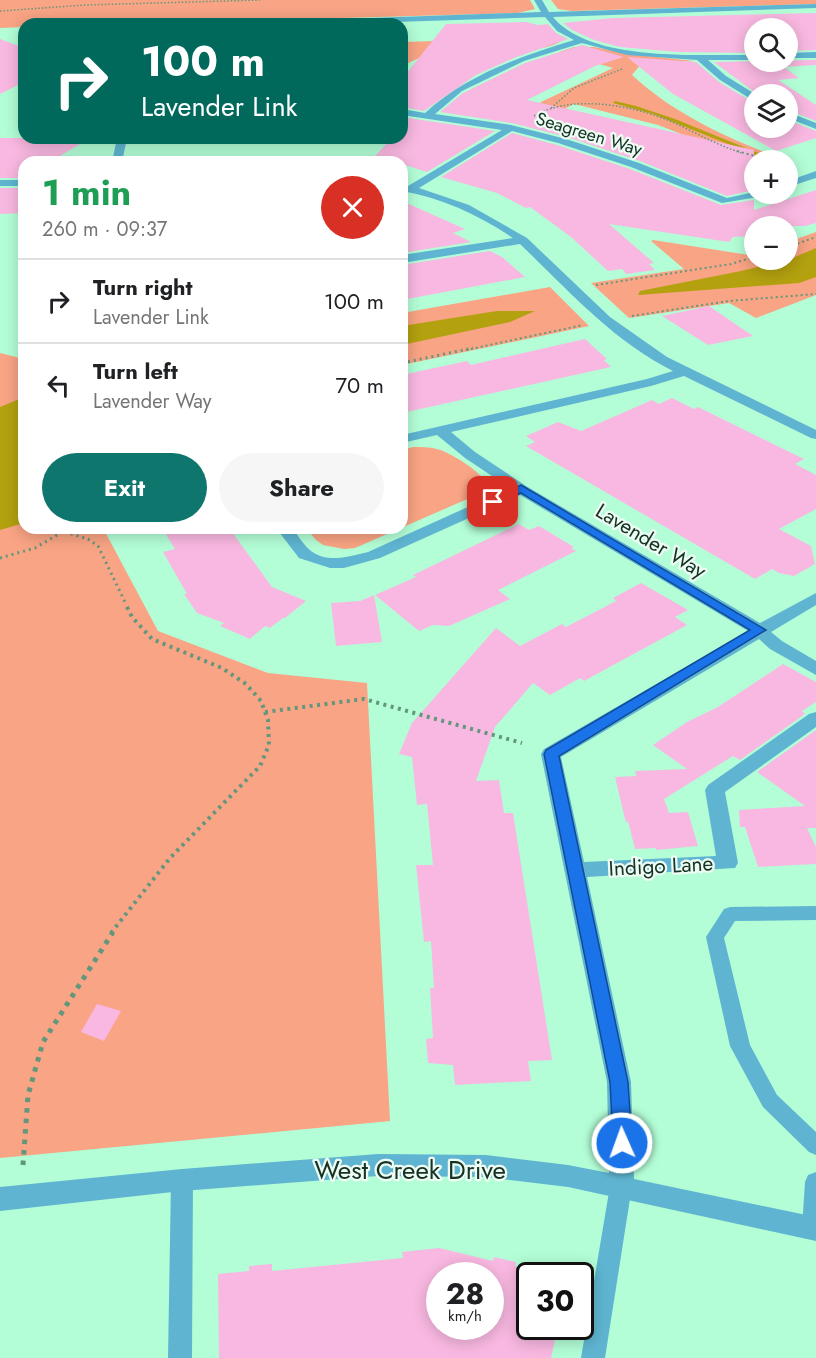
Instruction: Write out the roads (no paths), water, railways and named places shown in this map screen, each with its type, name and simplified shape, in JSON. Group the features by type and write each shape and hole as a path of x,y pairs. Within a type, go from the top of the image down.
{"street":[{"path":"538,0 557,27 581,41 644,54 700,58 744,57"},
{"path":"408,20 816,6"},
{"path":"429,114 459,89 521,59 581,41"},
{"path":"798,56 816,55"},
{"path":"700,58 723,78 744,92"},
{"name":"Seagreen Way","path":"408,112 511,128 614,158 726,201 744,197"},
{"path":"798,119 816,126"},
{"path":"408,187 511,128"},
{"path":"798,180 816,174"},
{"path":"0,183 18,183"},
{"path":"408,189 491,219 524,240 606,320 653,354 683,372 816,435"},
{"path":"408,258 524,240"},
{"path":"408,438 651,382 683,372"},
{"name":"Lavender Way","path":"440,430 464,451 521,489 759,630"},
{"path":"289,534 305,555 330,563 344,563 374,555 521,489"},
{"path":"621,1186 622,1143 619,1082 551,754 816,598"},
{"path":"759,630 776,645 816,669"},
{"name":"Indigo Lane","path":"576,870 728,863 715,790 816,718"},
{"name":"West Creek Drive","path":"0,1199 182,1180 378,1165 486,1166 568,1176 621,1186 814,1229"}],"lane":[{"path":"816,913 730,914 715,937 740,1046 770,1101 816,1146"},
{"path":"180,1358 182,1180"},
{"path":"814,1229 816,1182"},
{"path":"593,1358 621,1186"}],"waterway":[{"path":"615,102 654,113 747,150"}]}
